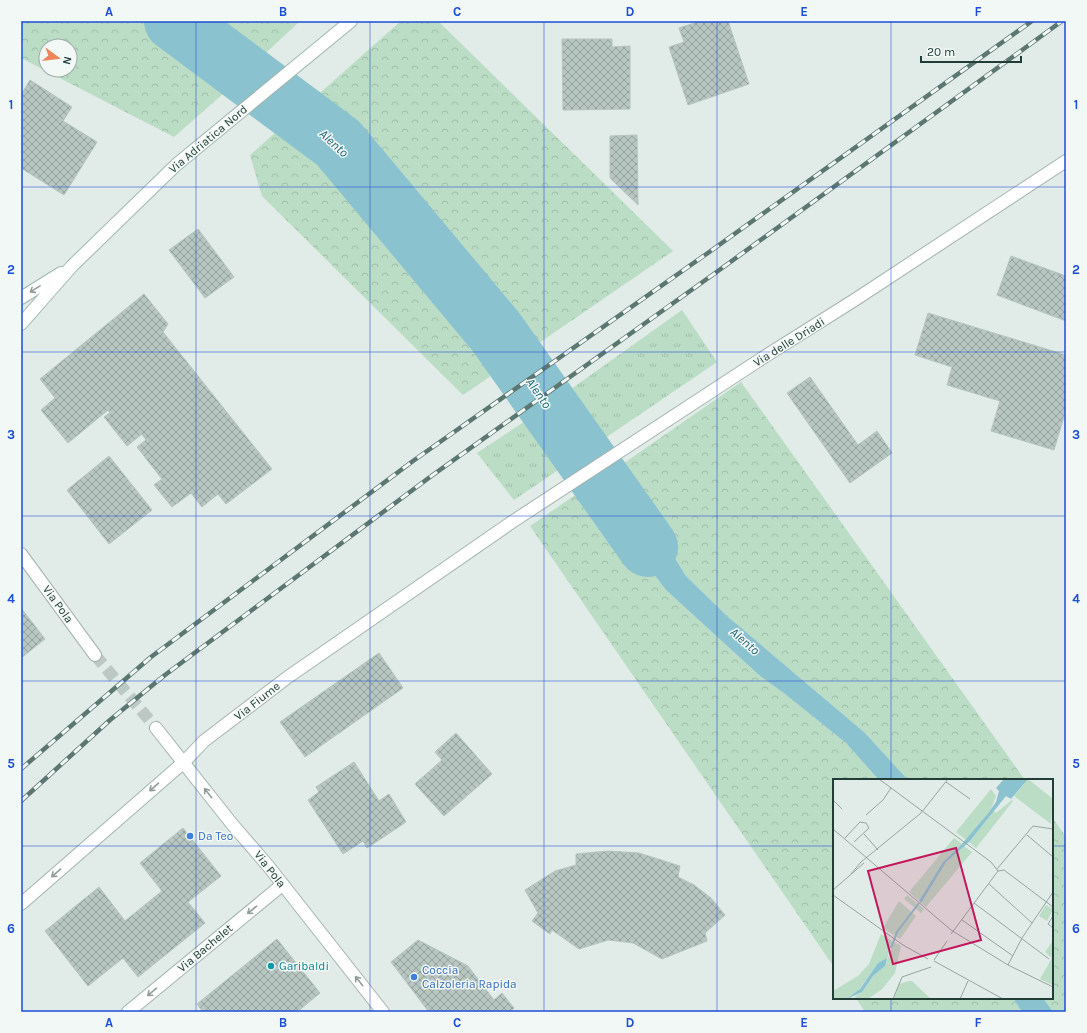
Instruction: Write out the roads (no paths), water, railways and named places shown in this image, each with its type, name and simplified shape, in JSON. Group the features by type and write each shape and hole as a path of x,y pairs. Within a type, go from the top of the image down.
{"street":[{"name":"Via Adriatica Nord","path":"21,324 72,266 176,165 351,21"},
{"name":"Via delle Driadi","path":"512,522 1066,161"},
{"name":"Via Adriatica Nord","path":"21,298 72,266"},
{"name":"Via Fiume","path":"21,904 184,762 204,741 288,677 512,522"},
{"name":"Via Pola","path":"21,554 95,655"},
{"name":"Via Pola","path":"156,728 232,824 270,867 282,885 383,1012"},
{"name":"Via Bachelet","path":"128,1012 282,885"}],"water":[{"path":"159,21 194,21 256,62 241,78"},
{"path":"567,391 580,423 595,445 570,461 536,414"},
{"path":"614,470 649,517 686,576 727,616 865,733 907,779 878,779 846,743 759,675 666,590 587,487"},
{"path":"1014,999 1044,999 1053,1012 1022,1012"}],"waterway":[{"name":"Alento","path":"174,21 338,143 496,332 648,547"}],"tunnel":[{"path":"95,655 156,728"}],"railway":[{"path":"21,769 151,657 413,461 705,255 1032,21"},
{"path":"21,801 110,720 165,675 430,477 718,271 1062,21"}],"place":[{"name":"Da Teo","path":"190,836"},
{"name":"Garibaldi","path":"271,966"},
{"name":"Coccia Calzoleria Rapida","path":"414,977"}]}
